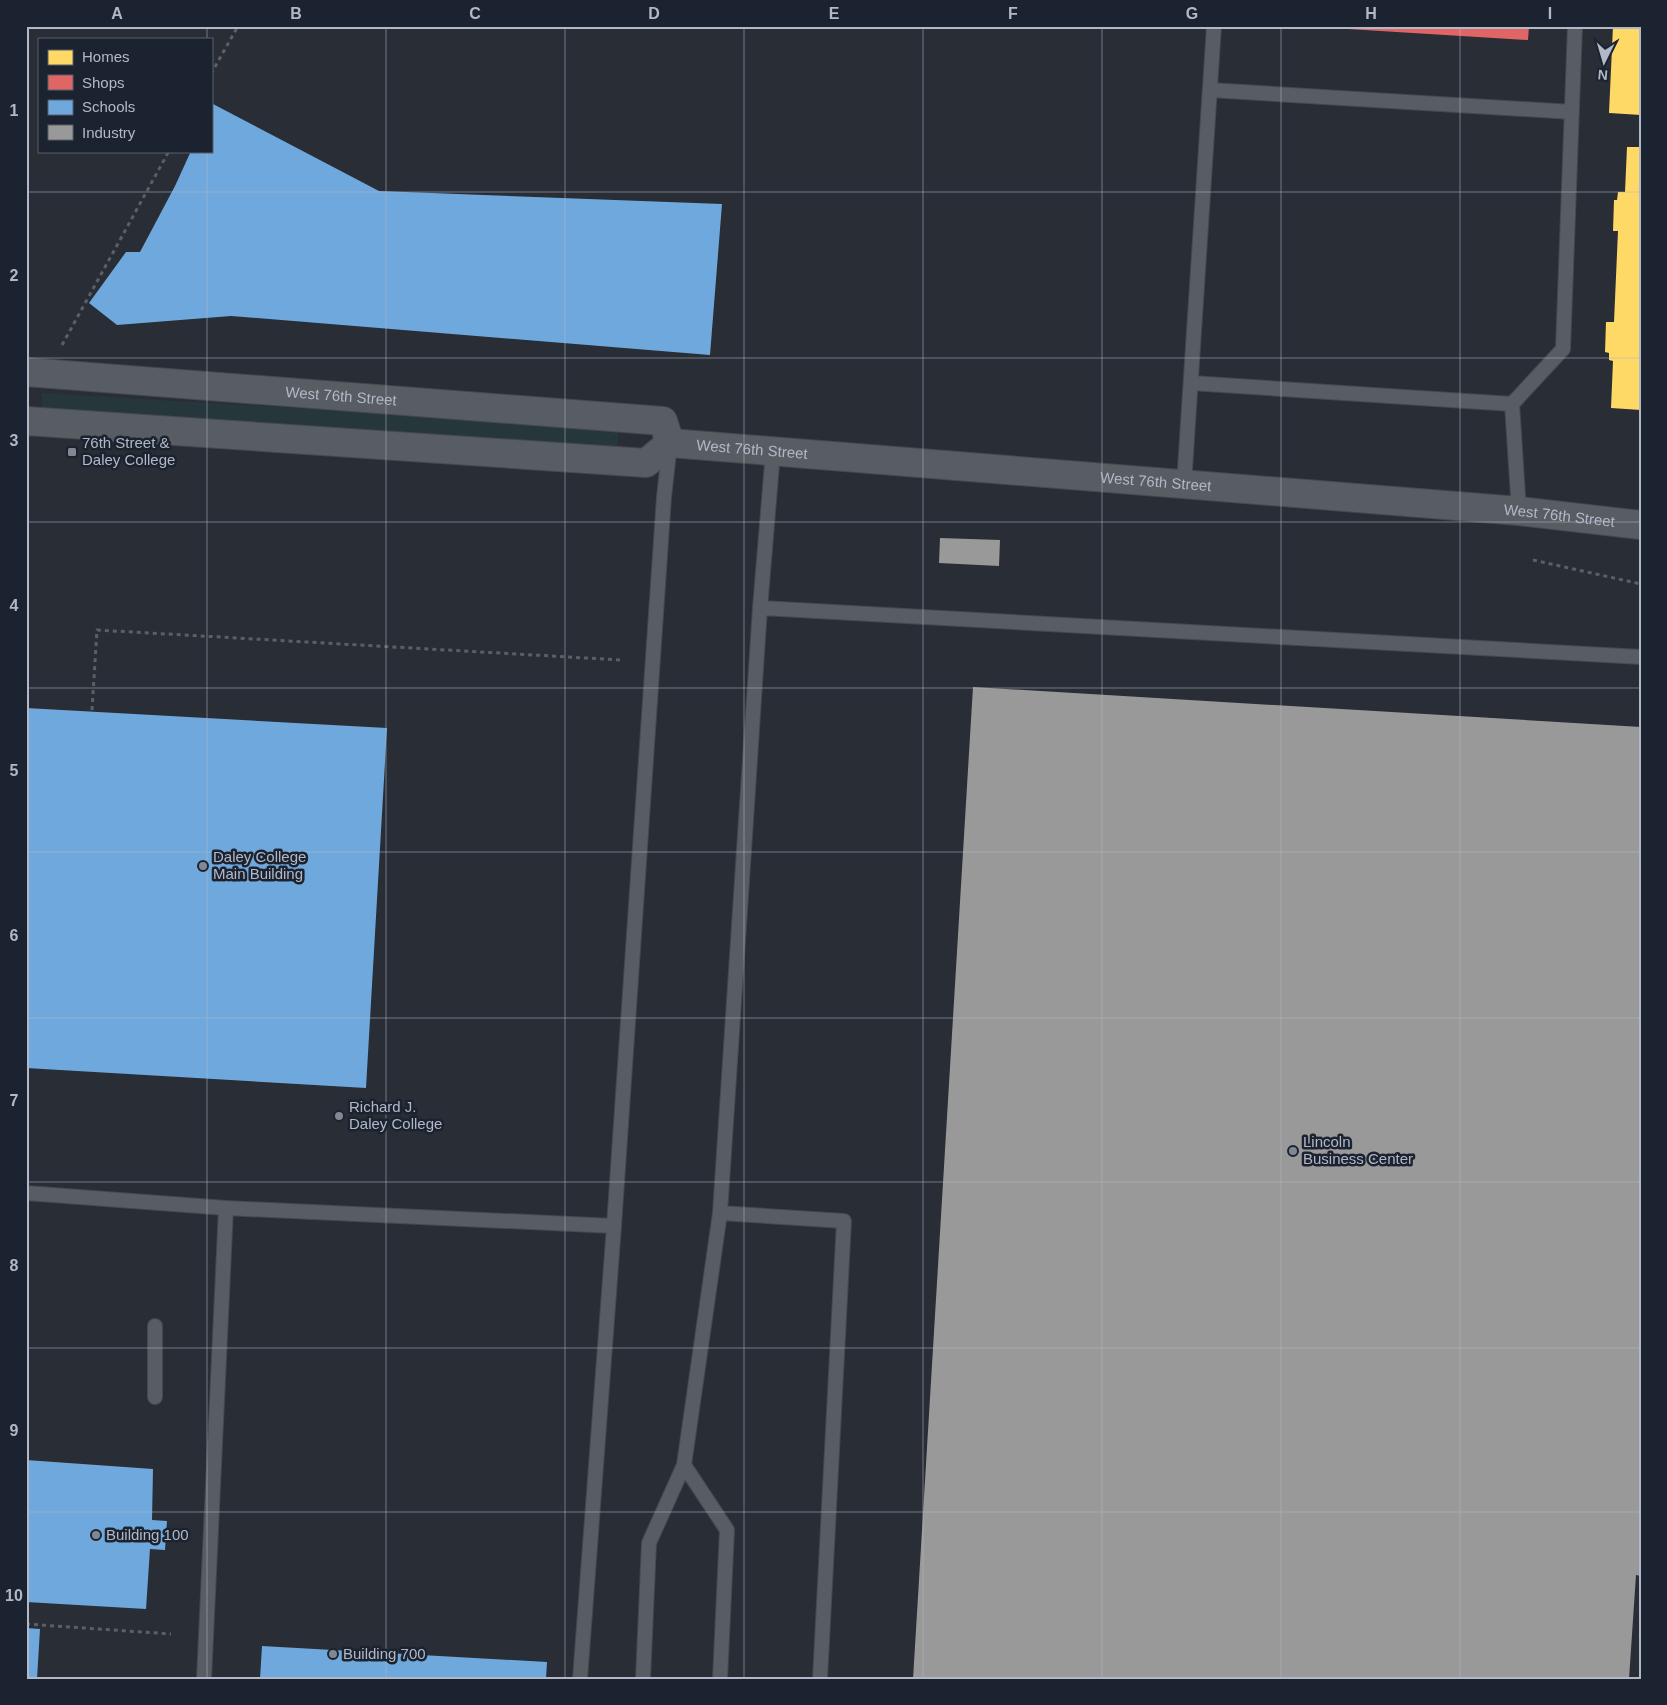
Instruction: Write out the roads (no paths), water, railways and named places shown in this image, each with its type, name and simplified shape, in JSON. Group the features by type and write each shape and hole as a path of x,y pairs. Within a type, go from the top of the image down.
{"street":[{"name":"West 76th Street","path":"26,372 663,421 670,443 1519,511 1641,525"},
{"path":"26,421 646,463 670,443"}],"lane":[{"path":"1184,484 1214,26"},
{"path":"1519,511 1512,404 1563,349 1575,26"},
{"path":"1210,90 1572,112"},
{"path":"1190,383 1512,404"},
{"path":"580,1679 614,1226 664,497 670,443"},
{"path":"643,1679 650,1543 684,1466 720,1213 760,608 773,452"},
{"path":"760,608 1641,657"},
{"path":"26,1193 226,1208 614,1226"},
{"path":"204,1679 226,1208"},
{"path":"720,1213 844,1221 820,1679"},
{"path":"155,1326 155,1397"},
{"path":"684,1466 726,1530 720,1679"}],"place":[{"name":"76th Street & Daley College","path":"72,452"},
{"name":"Daley College Main Building","path":"203,866"},
{"name":"Richard J. Daley College","path":"339,1116"},
{"name":"Lincoln Business Center","path":"1293,1151"},
{"name":"Building 100","path":"96,1535"},
{"name":"Building 700","path":"333,1654"}]}
